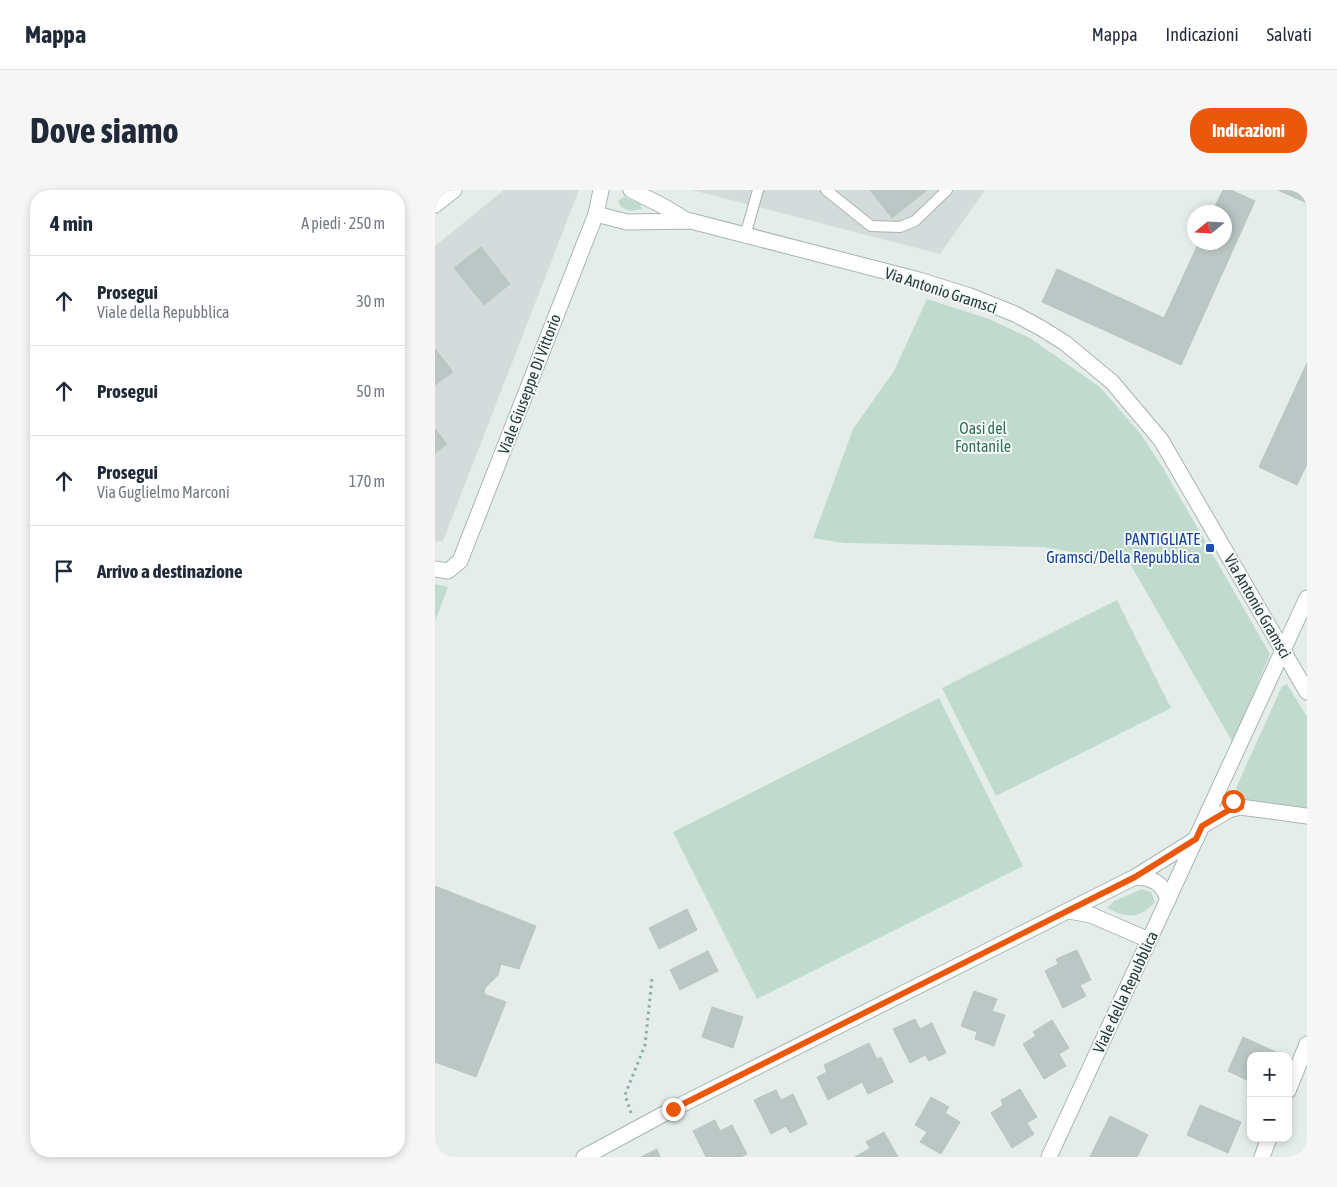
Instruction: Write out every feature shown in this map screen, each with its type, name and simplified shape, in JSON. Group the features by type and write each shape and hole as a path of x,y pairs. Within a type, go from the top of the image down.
{"street":[{"path":"435,205 454,190"},
{"name":"Viale Giuseppe Di Vittorio","path":"441,570 460,561 596,214 601,190"},
{"name":"Via Antonio Gramsci","path":"631,190 686,220 919,280 969,296 1041,328 1065,343 1113,382 1161,440 1307,692"},
{"name":"Via Antonio Gramsci","path":"596,214 627,222 686,220"},
{"name":"Viale della Repubblica","path":"1049,1157 1307,598"},
{"path":"1223,782 1233,801 1241,807"},
{"path":"584,1157 636,1128 1135,877 1229,810 1241,807 1307,816"},
{"path":"1135,877 1153,879 1159,883 1168,900"},
{"path":"1069,911 1091,915 1149,940"},
{"path":"1292,1081 1307,1044"},
{"path":"1262,1157 1268,1142"}],"lane":[{"path":"745,236 748,218 758,190"},
{"path":"826,190 871,226 900,227 915,221 947,190"}],"path":[{"path":"636,1128 625,1095 645,1044 652,979"}],"shaded area":[{"path":"504,190 579,190 443,541 435,542 435,246"},
{"path":"692,190 985,190 940,254"}],"green space":[{"path":"624,197 640,204 642,209 630,211 621,207 618,201"},
{"name":"Oasi del Fontanile","path":"927,299 989,319 1030,338 1100,387 1140,433 1163,468 1270,654 1233,743 1129,562 1043,547 844,543 813,538 853,429 894,371"},
{"path":"435,584 448,587 435,621"},
{"path":"1117,600 1171,708 996,796 942,688"},
{"path":"1287,684 1307,717 1307,808 1248,802 1242,800 1236,788 1282,686"},
{"path":"939,698 1023,866 757,999 673,832"},
{"path":"1142,889 1151,892 1155,902 1144,912 1133,916 1114,912 1107,908 1114,901"}],"building":[{"path":"870,190 927,190 892,218"},
{"path":"1223,190 1231,190 1255,201 1181,365 1042,302 1057,269 1164,318 1195,250 1232,250 1232,205 1216,205"},
{"path":"1278,190 1307,190 1307,203"},
{"path":"481,247 510,284 484,305 454,268"},
{"path":"435,349 453,372 435,385"},
{"path":"1307,363 1307,464 1297,485 1259,467"},
{"path":"435,429 447,444 435,453"},
{"path":"435,886 536,926 519,969 501,964 498,975 485,988 484,994 506,1002 476,1077 435,1062"},
{"path":"687,909 697,930 659,949 649,928"},
{"path":"1077,950 1091,980 1080,985 1086,996 1063,1008 1045,971 1058,964 1056,959"},
{"path":"708,951 718,971 680,990 670,970"},
{"path":"974,991 997,999 992,1011 1005,1015 994,1046 975,1039 977,1032 961,1026"},
{"path":"712,1007 743,1017 733,1048 702,1037"},
{"path":"915,1019 920,1029 932,1023 946,1053 929,1061 925,1055 910,1063 893,1029"},
{"path":"1052,1020 1069,1048 1059,1054 1066,1066 1044,1079 1023,1044 1036,1036 1033,1032"},
{"path":"1243,1037 1276,1052 1247,1052 1247,1080 1228,1071"},
{"path":"869,1043 877,1059 881,1057 893,1082 868,1094 862,1082 828,1100 817,1077 827,1072 824,1065"},
{"path":"1020,1089 1037,1117 1027,1123 1034,1134 1012,1148 991,1113 1003,1105 1001,1100"},
{"path":"776,1090 781,1100 793,1094 807,1124 790,1133 786,1126 771,1134 754,1100"},
{"path":"931,1097 949,1107 945,1113 960,1122 941,1154 920,1142 927,1132 915,1125"},
{"path":"1200,1105 1241,1122 1228,1153 1187,1135"},
{"path":"1110,1116 1148,1135 1137,1157 1090,1157"},
{"path":"715,1120 720,1131 732,1125 747,1154 741,1157 706,1157 693,1131"},
{"path":"884,1132 898,1157 855,1157 870,1148 866,1142"},
{"path":"657,1149 660,1157 641,1157"}],"place":[{"name":"PANTIGLIATE Gramsci/Della Repubblica","path":"1210,548"}],"route":[{"path":"673,1109 1135,877 1196,839 1202,826 1229,810 1241,807 1233,801"}]}
